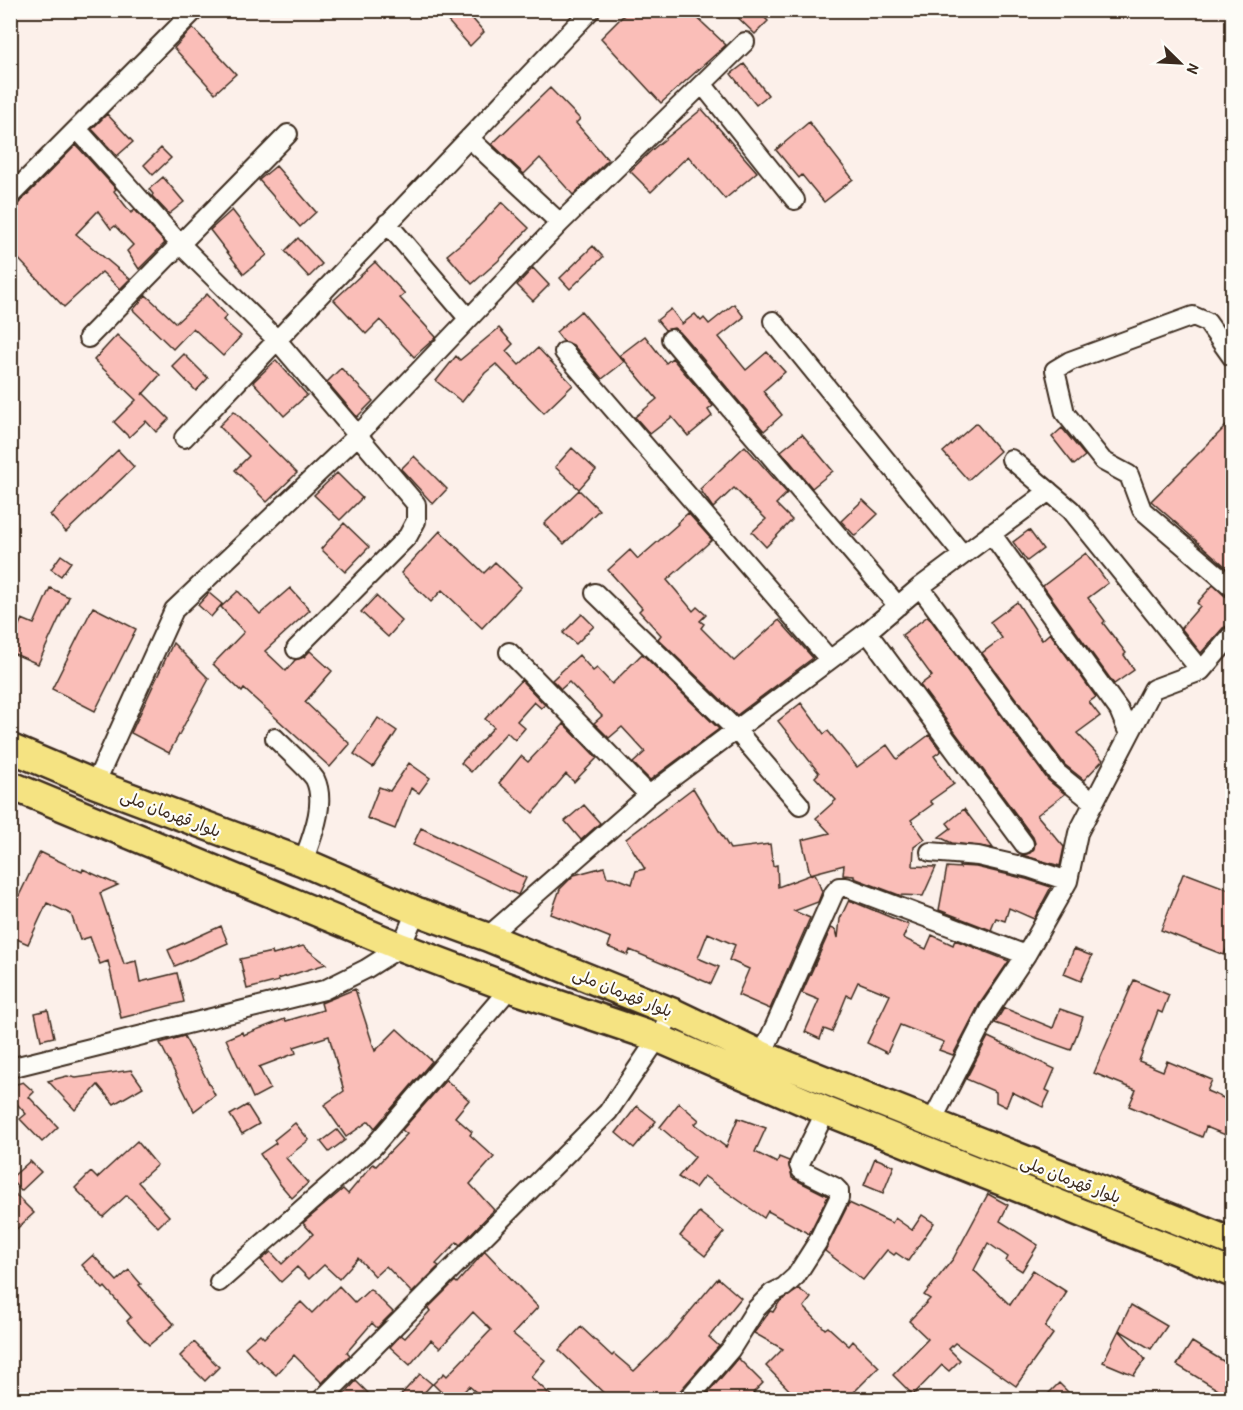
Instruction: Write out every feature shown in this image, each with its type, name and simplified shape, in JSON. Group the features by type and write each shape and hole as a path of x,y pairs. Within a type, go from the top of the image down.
{"highway":[{"name":"بلوار قهرمان ملی","path":"10,748 95,784 303,862 416,911 672,1012 762,1055 1233,1242"},
{"name":"بلوار قهرمان ملی","path":"10,785 401,947 510,988 658,1038 826,1111 1233,1273"}],"street":[{"path":"10,196 195,10"},
{"path":"184,438 591,10"},
{"path":"95,784 174,610 357,436 560,223 746,42"},
{"path":"703,85 795,200"},
{"path":"78,130 181,244 276,339 416,504 416,521 408,536 297,650"},
{"path":"88,338 288,134"},
{"path":"469,138 560,223"},
{"path":"387,224 468,318"},
{"path":"1233,357 1208,322 1193,316 1070,361 1055,370 1065,413 1103,461 1129,475 1142,510 1233,586"},
{"path":"773,321 963,555"},
{"path":"671,339 898,606"},
{"path":"564,352 829,659"},
{"path":"1011,459 1071,510 1201,671"},
{"path":"487,938 650,795 867,632 920,587 1049,491"},
{"path":"991,534 1119,710 1129,734"},
{"path":"920,587 1057,773 1094,803"},
{"path":"596,593 736,730 800,805"},
{"path":"867,632 1024,844"},
{"path":"931,1123 989,1010 1026,955 1068,881 1078,833 1153,689 1201,671 1233,635"},
{"path":"508,652 650,795"},
{"path":"275,738 315,779 318,819 303,862"},
{"path":"930,852 978,856 1029,868 1068,881"},
{"path":"762,1055 834,893 839,887 846,887 1026,955"},
{"path":"10,1068 324,990 366,969 401,947 416,911"},
{"path":"219,1282 373,1147 510,988"},
{"path":"321,1400 608,1112 658,1038 672,1012"},
{"path":"687,1400 731,1349 756,1309 772,1293 784,1287 796,1276 822,1234 839,1198 839,1191 801,1170 799,1165 826,1111"}],"building":[{"path":"438,10 465,10 484,32 470,46"},
{"path":"629,10 689,10 726,45 661,103 601,38"},
{"path":"730,10 757,10 768,21 755,34"},
{"path":"193,28 236,74 215,93 174,48"},
{"path":"744,64 768,95 756,105 731,74"},
{"path":"550,88 580,119 576,123 608,160 573,195 540,158 524,174 492,144"},
{"path":"702,109 757,172 725,199 688,156 651,192 630,171"},
{"path":"107,114 133,142 117,156 92,129"},
{"path":"809,122 853,179 824,202 802,175 799,178 776,150"},
{"path":"76,145 116,189 114,191 131,213 135,210 165,243 139,269 127,251 133,245 115,226 111,229 98,211 76,234 130,279 120,289 102,272 64,307 10,250 10,207 18,204"},
{"path":"161,148 171,158 153,175 144,165"},
{"path":"276,166 316,212 300,227 259,180"},
{"path":"163,177 184,202 169,214 152,196 149,189"},
{"path":"502,202 529,228 498,261 472,284 447,255 470,236"},
{"path":"232,210 267,255 244,274 210,230"},
{"path":"298,238 322,264 309,277 285,251"},
{"path":"593,246 603,257 570,289 560,278"},
{"path":"375,262 405,294 400,298 436,337 414,357 380,320 366,334 334,300"},
{"path":"533,268 549,285 533,301 517,285"},
{"path":"207,294 227,316 223,320 241,336 223,356 193,328 173,349 133,310 146,295 176,323"},
{"path":"734,304 744,317 719,337 746,370 767,352 785,372 763,391 782,415 764,431 680,332 674,328 665,330 657,320 671,309 682,324 695,314 701,321 704,318 709,324"},
{"path":"581,311 624,362 602,379 573,345 563,341 556,332"},
{"path":"499,328 513,344 506,351 519,365 538,348 573,385 544,413 496,364 485,373 462,402 436,381 456,356 460,360"},
{"path":"117,335 160,375 143,393 169,419 156,432 146,421 129,437 114,422 136,400 94,360"},
{"path":"645,336 666,363 672,358 713,406 708,410 712,416 688,436 672,417 650,434 635,417 657,399 620,355"},
{"path":"184,354 208,378 196,391 172,366"},
{"path":"276,360 307,395 284,416 253,382"},
{"path":"341,368 373,401 357,417 327,382"},
{"path":"234,411 297,473 267,502 235,470 249,456 219,426"},
{"path":"1233,419 1233,573 1151,501"},
{"path":"976,423 1000,451 968,480 943,452"},
{"path":"1062,428 1085,456 1074,465 1052,437"},
{"path":"802,434 833,471 812,488 781,451"},
{"path":"745,446 787,493 776,504 792,520 766,547 752,532 766,519 734,488 713,508 700,489"},
{"path":"572,448 596,470 579,489 555,467"},
{"path":"118,450 134,467 66,532 50,515"},
{"path":"414,456 447,489 433,504 401,469"},
{"path":"337,473 362,498 340,520 314,495"},
{"path":"579,490 599,510 564,544 544,524"},
{"path":"863,500 878,514 855,536 841,521"},
{"path":"688,513 712,540 667,580 693,611 697,607 706,615 700,621 704,624 701,628 734,661 779,620 813,658 737,715 658,639 661,635 639,611 642,608 608,570 630,550 638,559"},
{"path":"344,523 369,547 345,572 321,549"},
{"path":"1029,530 1043,549 1027,561 1013,542"},
{"path":"440,531 484,573 495,562 521,587 482,628 442,590 431,602 401,573"},
{"path":"1086,553 1108,583 1088,598 1105,621 1103,623 1126,653 1124,655 1134,670 1114,684 1043,586"},
{"path":"61,555 71,562 61,576 51,569"},
{"path":"1213,585 1225,596 1233,598 1233,624 1223,628 1201,653 1181,628 1200,606 1197,603"},
{"path":"50,588 69,597 38,664 10,652 10,644 22,619 34,624"},
{"path":"290,588 310,610 265,651 286,671 295,660 304,657 310,651 332,671 305,702 350,744 330,767 244,689 242,692 213,664 244,632 221,607 238,591 260,614"},
{"path":"209,593 222,604 211,617 198,605"},
{"path":"376,596 402,621 388,637 361,612"},
{"path":"1017,602 1042,640 1050,633 1096,697 1089,702 1100,716 1077,733 1103,760 1084,780 1065,765 982,653 1002,638 990,622"},
{"path":"93,607 136,629 95,711 52,689"},
{"path":"582,614 594,626 576,644 563,633"},
{"path":"928,616 1048,780 1065,794 1037,815 1064,847 1060,866 1022,855 1034,849 1033,837 920,685 932,676 902,635"},
{"path":"173,643 209,679 169,753 131,733"},
{"path":"642,654 719,729 650,780 633,763 645,752 622,727 609,738 594,723 602,716 569,682 561,689 552,680 579,655 593,671 597,668 612,684"},
{"path":"521,680 545,705 541,708 534,702 517,721 525,728 515,740 507,732 471,772 461,763 494,727 485,719"},
{"path":"801,703 824,734 828,731 857,767 887,745 897,759 929,735 941,751 934,756 954,784 930,801 933,804 911,820 925,839 914,847 913,866 936,867 923,896 899,895 854,878 854,876 843,875 844,865 810,874 802,840 830,833 816,818 836,800 815,777 819,773 778,721"},
{"path":"378,718 397,731 373,767 354,754"},
{"path":"564,724 597,758 574,782 566,774 533,813 499,783 521,756 528,762"},
{"path":"409,763 430,778 419,793 411,788 395,829 367,818 379,787 390,791"},
{"path":"693,788 730,849 770,844 773,866 777,865 778,887 815,873 822,892 818,902 794,911 810,918 770,1009 738,995 749,969 729,960 735,945 708,933 698,958 719,967 711,984 630,950 628,955 608,947 611,938 551,914 560,889 574,875 604,867 607,877 614,877 632,884 636,871 645,869 626,839"},
{"path":"584,805 600,823 581,840 565,821"},
{"path":"964,809 993,848 952,843 939,837 951,828 947,823"},
{"path":"421,828 526,878 518,895 413,845"},
{"path":"40,852 82,872 83,869 118,885 100,893 124,964 136,961 140,982 177,973 184,1002 121,1018 108,961 100,964 90,937 80,940 71,914 47,903 28,944 10,936 10,902 15,904"},
{"path":"959,866 976,867 1051,887 1034,919 1009,908 1005,921 996,918 991,930 939,910 947,867 960,868"},
{"path":"1183,874 1233,891 1233,933 1224,955 1161,930"},
{"path":"849,900 909,925 903,938 926,949 932,935 953,945 955,940 1009,961 979,1005 953,1055 939,1050 944,1042 900,1025 887,1053 867,1043 890,995 858,982 851,997 847,995 832,1032 824,1029 820,1039 805,1032 819,1000 802,993 831,928 836,930 838,938 840,919"},
{"path":"221,926 228,943 175,966 168,950"},
{"path":"303,946 326,964 278,979 279,981 247,989 240,959 272,952 273,955"},
{"path":"1074,949 1092,956 1081,981 1064,974"},
{"path":"1134,980 1169,995 1162,1013 1158,1011 1139,1061 1163,1071 1167,1061 1212,1080 1207,1091 1233,1102 1233,1138 1206,1127 1202,1137 1129,1106 1136,1090 1094,1073"},
{"path":"355,989 375,1051 397,1029 432,1061 375,1128 369,1121 346,1137 324,1105 344,1091 329,1036 294,1047 296,1053 259,1067 270,1089 253,1098 226,1039 285,1019 286,1021 323,1010 321,1003"},
{"path":"1004,1008 1053,1028 1060,1009 1083,1017 1071,1050 995,1023"},
{"path":"48,1010 54,1037 41,1040 35,1013"},
{"path":"184,1036 215,1095 194,1111 160,1043"},
{"path":"988,1037 1055,1069 1046,1090 1050,1092 1043,1107 1012,1092 1006,1107 996,1102 996,1092 966,1079"},
{"path":"131,1070 143,1087 114,1104 98,1085 75,1110 48,1081 67,1076 76,1078"},
{"path":"446,1080 469,1100 455,1117 472,1132 470,1135 494,1157 470,1184 494,1210 460,1245 457,1242 436,1264 439,1266 412,1293 386,1266 375,1276 358,1258 339,1279 324,1265 309,1279 297,1267 281,1282 261,1260 271,1252 282,1264 313,1234 303,1223 343,1189 348,1194 373,1164 376,1166 407,1134 402,1130"},
{"path":"23,1082 34,1092 29,1097 58,1127 42,1142 20,1119 26,1114 10,1096 10,1086"},
{"path":"679,1103 699,1120 695,1124 726,1147 738,1118 766,1128 755,1152 777,1163 779,1157 789,1161 792,1178 828,1196 809,1234 768,1211 764,1218 704,1176 695,1188 678,1177 695,1157 660,1127"},
{"path":"247,1105 259,1124 242,1134 230,1115"},
{"path":"637,1106 656,1121 634,1148 616,1133"},
{"path":"295,1123 309,1140 286,1158 308,1183 292,1198 260,1154 276,1143 274,1140"},
{"path":"337,1130 345,1140 329,1152 321,1142"},
{"path":"137,1141 157,1165 138,1182 169,1216 158,1227 127,1195 103,1217 75,1188 91,1172 97,1178"},
{"path":"875,1158 894,1166 883,1193 864,1185"},
{"path":"30,1161 41,1172 21,1191 10,1179"},
{"path":"10,1189 34,1213 10,1235"},
{"path":"988,1194 1008,1205 1000,1221 1038,1245 1022,1271 1006,1261 1008,1257 988,1243 974,1270 1010,1305 1033,1270 1067,1292 1045,1327 1053,1334 1016,1386 955,1343 949,1349 960,1360 949,1371 942,1365 913,1395 893,1375 928,1339 909,1321 930,1299 924,1295 953,1259"},
{"path":"849,1203 892,1223 895,1218 912,1230 922,1215 934,1223 908,1261 887,1250 863,1280 825,1251"},
{"path":"699,1212 724,1232 705,1256 680,1236"},
{"path":"485,1251 538,1307 513,1334 545,1360 531,1377 556,1400 485,1400 469,1386 456,1400 449,1400 433,1384 444,1373 447,1376 491,1330 473,1312 440,1348 431,1340 410,1365 390,1347 401,1335 405,1338 430,1311 428,1308 455,1281 457,1283"},
{"path":"93,1255 117,1281 129,1270 141,1284 139,1285 174,1324 149,1345 127,1321 131,1317 82,1265"},
{"path":"718,1278 741,1298 709,1337 719,1346 678,1393 676,1400 611,1400 559,1350 581,1327 612,1356 614,1354 634,1371 667,1339"},
{"path":"339,1286 355,1303 370,1289 393,1312 377,1328 372,1323 347,1352 350,1355 322,1383 294,1355 276,1375 260,1361 258,1362 245,1347 260,1334 264,1338 301,1302 312,1313"},
{"path":"799,1289 811,1298 804,1307 825,1329 828,1327 849,1346 853,1341 879,1367 846,1400 799,1400 766,1366 783,1349 754,1333 780,1301"},
{"path":"1131,1305 1167,1326 1151,1349 1119,1330"},
{"path":"1119,1330 1145,1359 1134,1375 1103,1362"},
{"path":"194,1342 219,1367 205,1381 180,1356"},
{"path":"1192,1342 1233,1367 1233,1399 1177,1365"},
{"path":"738,1358 763,1383 753,1393 760,1400 702,1400"},
{"path":"420,1374 432,1384 422,1395 417,1400 396,1400"},
{"path":"356,1381 375,1400 339,1400"},
{"path":"1059,1383 1076,1400 1042,1400"}]}
